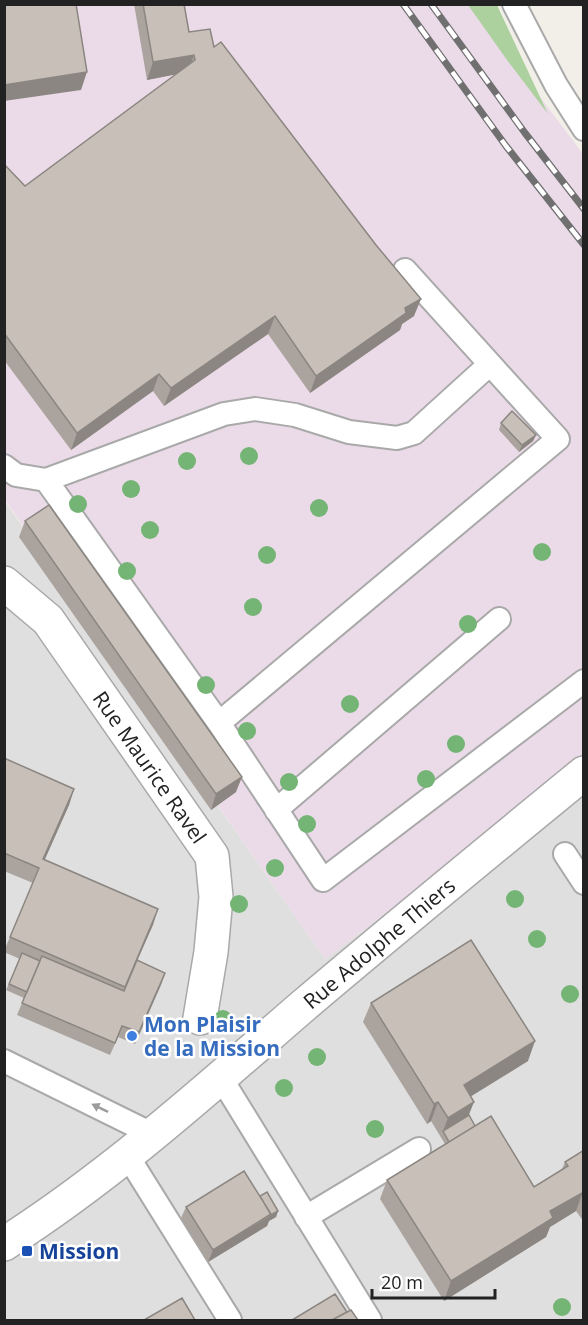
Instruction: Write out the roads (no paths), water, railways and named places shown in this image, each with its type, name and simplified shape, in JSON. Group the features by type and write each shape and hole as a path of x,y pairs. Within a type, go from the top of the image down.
{"street":[{"name":"Rue Maurice Ravel","path":"4,582 48,620 212,856 216,897 211,952 200,1018"},
{"name":"Rue Adolphe Thiers","path":"4,1244 91,1185 221,1078 395,928 584,773"}],"lane":[{"path":"514,4 556,84 584,129"},
{"path":"219,723 558,439 405,270"},
{"path":"4,466 16,475 46,480 224,414 255,409 295,415 349,432 397,438 414,433 490,364"},
{"path":"46,480 219,723 323,880 584,681"},
{"path":"276,810 499,619"},
{"path":"565,854 584,883"},
{"path":"4,1061 152,1134"},
{"path":"221,1078 370,1320"},
{"path":"306,1217 419,1149"},
{"path":"127,1155 231,1320"}],"railway":[{"path":"403,4 506,146 584,245"},
{"path":"431,4 525,133 584,209"}],"place":[{"name":"Mon Plaisir de la Mission","path":"132,1036"},
{"name":"Mission","path":"27,1251"}]}
